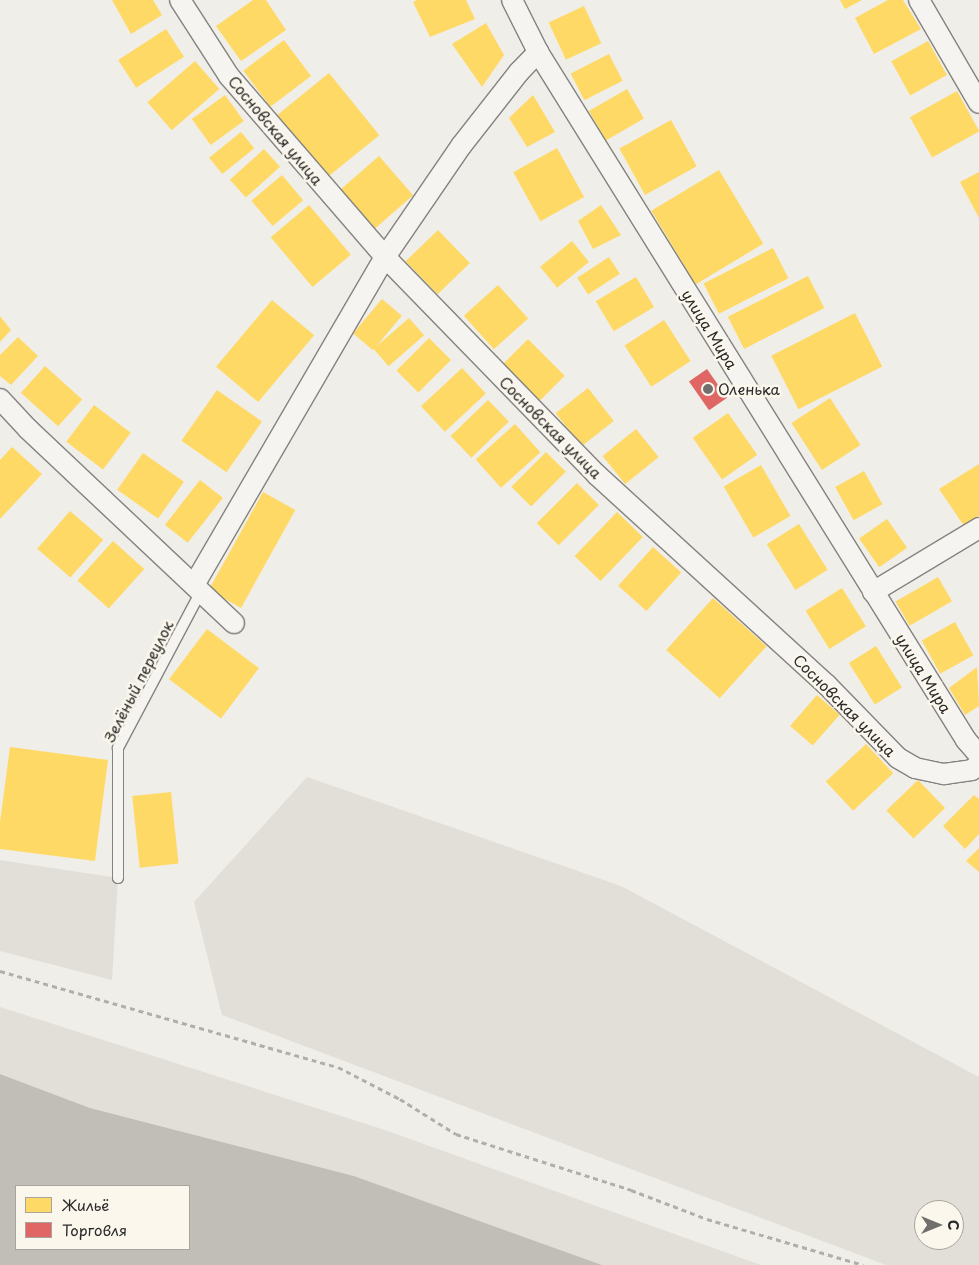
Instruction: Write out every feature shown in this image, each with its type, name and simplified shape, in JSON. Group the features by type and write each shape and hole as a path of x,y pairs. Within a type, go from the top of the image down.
{"street":[{"name":"Сосновская улица","path":"180,0 229,76 385,258 597,475 826,684 898,758 915,768 944,774 972,770 979,764"},
{"name":"улица Мира","path":"512,0 538,52 966,740 979,755"},
{"path":"919,0 979,103"},
{"path":"198,588 385,258 461,146 519,72 538,52"},
{"path":"0,398 28,429 234,623"},
{"path":"874,592 979,528"}],"lane":[{"name":"Зелёный переулок","path":"118,878 118,748 198,588"}],"path":[{"path":"0,971 205,1026 338,1067 400,1099 456,1134 631,1190 708,1219 863,1265"}],"shaded area":[{"path":"307,777 621,886 979,1077 979,1265 886,1265 222,1015 194,902"},
{"path":"0,860 118,878 112,980 0,951"},
{"path":"0,1007 385,1130 761,1265 602,1265 354,1176 90,1108 0,1074"},
{"path":"0,1074 90,1108 354,1176 602,1265 0,1265"}],"building: Жильё":[{"path":"112,0 153,0 162,15 131,34"},
{"path":"253,0 266,0 286,30 241,61 216,26"},
{"path":"417,0 466,0 475,19 430,37 413,2"},
{"path":"840,0 862,0 845,9"},
{"path":"888,0 903,0 921,29 874,54 855,18"},
{"path":"584,6 601,43 566,60 549,22"},
{"path":"486,23 504,55 482,87 452,44"},
{"path":"166,29 184,57 136,88 118,60"},
{"path":"284,40 311,76 270,107 243,71"},
{"path":"928,41 947,75 910,95 891,61"},
{"path":"609,54 623,81 584,100 571,74"},
{"path":"195,61 219,89 172,130 147,102"},
{"path":"329,73 379,135 327,177 277,115"},
{"path":"627,89 644,118 606,140 589,111"},
{"path":"957,91 979,131 932,157 910,117"},
{"path":"225,95 244,121 211,145 192,119"},
{"path":"533,95 555,132 527,147 509,118"},
{"path":"671,120 697,166 645,195 619,149"},
{"path":"241,132 254,148 222,174 209,158"},
{"path":"557,148 584,197 540,221 513,172"},
{"path":"264,149 280,167 246,198 230,180"},
{"path":"379,156 413,195 372,231 338,191"},
{"path":"719,170 763,244 696,284 651,211"},
{"path":"979,172 979,218 960,182"},
{"path":"282,175 303,200 273,226 251,201"},
{"path":"309,205 351,255 312,287 271,237"},
{"path":"601,205 621,235 593,249 578,221"},
{"path":"438,230 470,263 438,294 406,261"},
{"path":"572,241 589,262 557,288 540,267"},
{"path":"773,248 788,278 719,314 704,283"},
{"path":"609,257 620,274 588,294 577,278"},
{"path":"808,276 824,308 744,349 728,317"},
{"path":"636,277 654,307 614,331 596,301"},
{"path":"498,285 528,318 494,349 464,316"},
{"path":"382,299 402,316 373,350 353,333"},
{"path":"272,300 314,335 258,402 216,367"},
{"path":"855,313 882,366 798,409 771,356"},
{"path":"0,316 11,330 0,342"},
{"path":"409,318 424,335 389,366 374,349"},
{"path":"664,320 691,361 651,387 625,346"},
{"path":"18,337 38,356 11,385 0,376 0,355"},
{"path":"429,338 451,360 418,392 396,371"},
{"path":"528,339 565,376 540,401 503,364"},
{"path":"45,366 82,399 58,426 21,393"},
{"path":"462,368 486,394 445,432 421,406"},
{"path":"588,388 614,421 582,446 556,413"},
{"path":"217,390 262,422 226,472 181,441"},
{"path":"830,398 860,445 822,470 791,423"},
{"path":"488,400 509,422 471,458 451,436"},
{"path":"94,405 131,433 103,469 66,442"},
{"path":"728,413 757,455 722,479 693,438"},
{"path":"515,424 540,452 501,488 476,459"},
{"path":"636,429 659,457 625,484 603,456"},
{"path":"12,447 42,474 0,519 0,460"},
{"path":"546,452 566,472 531,506 511,487"},
{"path":"143,453 184,482 158,519 117,490"},
{"path":"979,464 979,516 964,526 939,489"},
{"path":"761,465 791,516 753,538 724,487"},
{"path":"864,471 882,504 854,520 835,487"},
{"path":"200,480 223,498 188,543 165,525"},
{"path":"577,483 599,505 559,545 537,523"},
{"path":"263,492 295,510 241,608 209,590"},
{"path":"70,511 103,540 70,578 37,549"},
{"path":"617,512 643,537 601,581 575,556"},
{"path":"887,519 907,548 879,567 859,539"},
{"path":"799,524 828,570 795,590 767,544"},
{"path":"113,541 144,569 109,608 78,580"},
{"path":"653,547 681,572 646,611 618,586"},
{"path":"938,577 952,601 910,626 896,602"},
{"path":"842,588 866,626 829,649 806,611"},
{"path":"713,598 767,646 720,698 666,650"},
{"path":"955,622 973,655 940,674 922,640"},
{"path":"207,629 259,668 221,718 169,679"},
{"path":"876,646 902,688 875,705 849,663"},
{"path":"977,667 979,706 965,715 949,688"},
{"path":"817,695 840,715 813,746 790,726"},
{"path":"866,744 893,773 853,811 826,782"},
{"path":"10,747 108,760 95,861 0,849 0,822"},
{"path":"918,780 945,808 913,839 886,811"},
{"path":"171,792 179,864 140,868 132,796"},
{"path":"974,795 979,799 979,834 965,849 943,826"},
{"path":"979,848 979,872 966,861"}],"building: Торговля":[{"name":"Оленька","path":"707,369 727,398 709,410 689,382"}],"place":[{"name":"Оленька","path":"708,389"}]}
